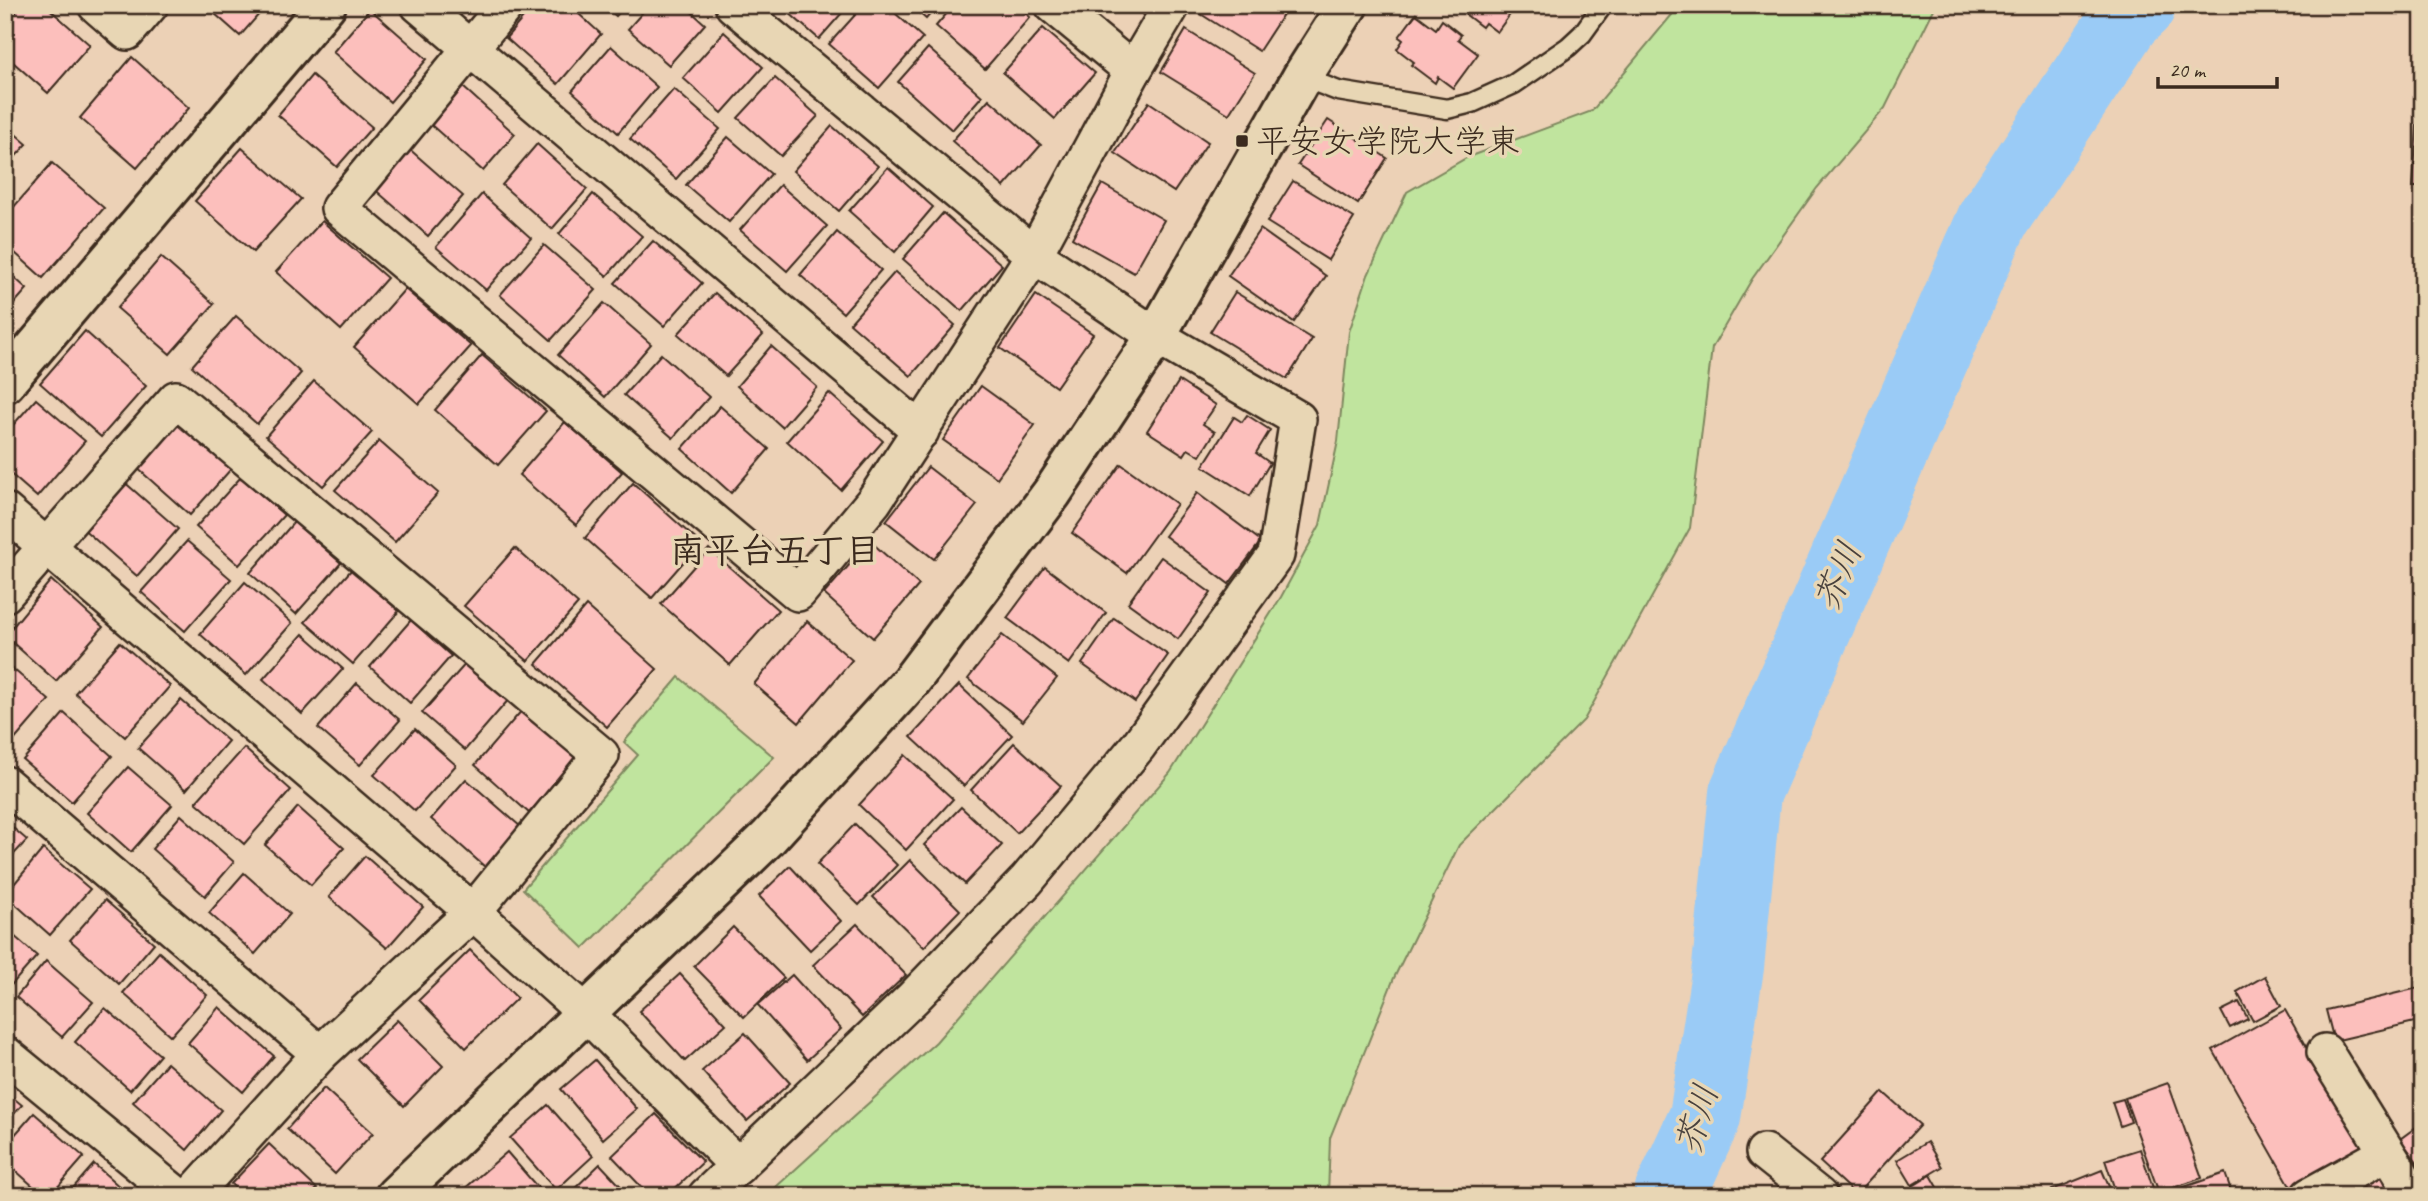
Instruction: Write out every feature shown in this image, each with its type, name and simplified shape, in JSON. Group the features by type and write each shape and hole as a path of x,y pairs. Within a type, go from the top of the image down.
{"street":[{"path":"96,5 127,32 150,5"},
{"path":"5,383 326,5"},
{"path":"419,5 920,431"},
{"path":"506,5 338,208 798,593 874,501 1034,256 1133,71 1172,5"},
{"path":"706,1196 912,999 1027,880 1138,746 1276,555 1297,419 1156,336 1034,256 733,5"},
{"path":"1053,5 1133,71"},
{"path":"395,1196 768,838 911,681 1052,493 1156,336 1302,77 1348,5"},
{"path":"5,594 46,544 176,399 601,755 473,912 320,1054 191,1196"},
{"path":"5,511 473,912 587,1014 738,1166"},
{"path":"5,784 320,1054"},
{"path":"2325,1052 2414,1196"},
{"path":"5,1054 178,1196"},
{"path":"1764,1152 1819,1196"},
{"path":"2309,1196 2387,1153"}],"lane":[{"path":"1302,77 1338,91 1447,109 1472,103 1514,84 1583,34 1603,5"}],"green space":[{"path":"1680,5 1936,5 1885,108 1817,188 1752,279 1712,348 1690,528 1584,720 1459,845 1394,978 1330,1138 1328,1196 766,1196 936,1042 1170,773 1281,597 1320,525 1338,441 1349,332 1368,275 1407,192 1468,157 1592,111"},
{"path":"679,677 774,757 584,948 523,889 638,755 624,742"}],"building":[{"path":"22,5 45,5 90,45 48,93 5,55 5,25"},
{"path":"205,5 267,5 240,36"},
{"path":"534,5 569,5 601,34 558,84 506,38"},
{"path":"603,5 626,5 616,16"},
{"path":"649,5 684,5 705,24 669,65 628,29"},
{"path":"780,5 849,5 819,39"},
{"path":"864,5 886,5 923,38 879,88 829,44"},
{"path":"910,5 938,5 926,19"},
{"path":"954,5 1017,5 1030,17 985,69 936,26"},
{"path":"1200,5 1289,5 1259,51 1196,11"},
{"path":"1453,5 1517,5 1497,32 1485,23 1482,27"},
{"path":"370,9 427,59 390,102 333,52"},
{"path":"1416,14 1436,29 1442,20 1461,35 1458,39 1478,54 1453,88 1438,77 1435,83 1411,65 1414,62 1397,49 1403,40 1399,37"},
{"path":"1043,28 1095,73 1055,119 1003,73"},
{"path":"1186,30 1255,73 1229,114 1161,72"},
{"path":"724,32 763,67 722,113 683,78"},
{"path":"611,46 657,87 618,133 572,91"},
{"path":"928,48 982,96 952,130 898,82"},
{"path":"132,57 189,108 137,168 80,118"},
{"path":"312,75 372,127 337,167 278,115"},
{"path":"775,78 818,116 781,156 738,118"},
{"path":"463,87 515,134 483,171 430,124"},
{"path":"674,89 720,129 676,179 630,139"},
{"path":"2419,94 2423,94 2423,187 2413,187"},
{"path":"989,99 1041,145 1004,187 952,141"},
{"path":"1149,102 1208,142 1174,192 1115,153"},
{"path":"1328,120 1387,158 1358,204 1298,165"},
{"path":"5,125 27,144 5,168"},
{"path":"832,126 878,166 839,211 793,171"},
{"path":"728,137 771,174 729,222 686,185"},
{"path":"537,144 587,189 552,229 502,185"},
{"path":"407,147 463,196 428,236 372,187"},
{"path":"242,148 301,199 253,252 195,201"},
{"path":"52,163 104,208 43,278 5,244 5,217"},
{"path":"888,167 933,207 895,252 849,211"},
{"path":"1293,181 1354,218 1328,260 1267,222"},
{"path":"1102,184 1164,220 1134,273 1072,238"},
{"path":"780,185 827,226 787,271 740,230"},
{"path":"482,194 531,238 486,290 436,247"},
{"path":"593,194 642,236 607,276 559,234"},
{"path":"943,213 1002,265 962,311 903,259"},
{"path":"322,221 387,278 341,330 276,272"},
{"path":"1260,229 1326,276 1294,322 1228,276"},
{"path":"837,232 881,270 843,313 800,275"},
{"path":"653,241 702,283 664,326 615,283"},
{"path":"544,245 596,290 551,340 500,295"},
{"path":"161,257 214,304 170,354 117,308"},
{"path":"5,269 27,289 5,314"},
{"path":"895,272 955,325 911,376 850,323"},
{"path":"405,289 471,346 419,404 354,347"},
{"path":"1235,292 1312,339 1287,379 1210,332"},
{"path":"715,293 763,335 726,376 678,334"},
{"path":"1036,295 1093,334 1056,387 1000,348"},
{"path":"604,303 651,344 605,397 558,355"},
{"path":"236,316 301,373 257,424 192,366"},
{"path":"85,331 146,386 101,437 40,383"},
{"path":"771,346 817,387 782,427 737,386"},
{"path":"661,354 709,397 673,438 624,395"},
{"path":"482,355 546,411 498,465 435,410"},
{"path":"314,381 372,432 323,486 266,436"},
{"path":"1179,381 1216,405 1203,424 1215,432 1200,456 1188,449 1184,455 1147,431"},
{"path":"981,386 1035,425 997,478 943,440"},
{"path":"829,393 883,441 841,490 787,441"},
{"path":"36,399 85,441 37,497 5,469 5,434"},
{"path":"720,406 769,449 731,493 682,449"},
{"path":"1247,415 1270,430 1256,453 1270,463 1250,496 1203,466 1234,417 1242,422"},
{"path":"176,421 231,469 190,515 136,467"},
{"path":"565,422 622,472 576,525 519,475"},
{"path":"379,441 438,493 395,542 335,490"},
{"path":"1121,464 1177,504 1127,573 1072,533"},
{"path":"928,467 977,505 934,559 886,521"},
{"path":"241,477 284,515 239,565 196,527"},
{"path":"122,480 178,529 137,576 81,527"},
{"path":"633,483 700,543 652,598 585,538"},
{"path":"1197,493 1261,541 1229,584 1165,536"},
{"path":"294,522 341,563 296,614 250,573"},
{"path":"187,541 231,579 185,631 141,592"},
{"path":"870,541 919,585 873,638 824,594"},
{"path":"515,548 578,604 528,661 464,606"},
{"path":"709,549 778,610 730,665 661,604"},
{"path":"1161,557 1211,593 1178,639 1128,603"},
{"path":"1045,567 1106,613 1069,664 1007,618"},
{"path":"352,569 399,611 353,664 305,622"},
{"path":"51,580 103,627 56,681 5,636"},
{"path":"245,582 292,623 246,675 200,634"},
{"path":"586,606 657,669 607,727 536,664"},
{"path":"1114,618 1168,655 1135,702 1082,664"},
{"path":"411,620 451,656 410,703 370,667"},
{"path":"807,621 852,660 799,723 754,684"},
{"path":"303,634 343,669 302,714 263,679"},
{"path":"1002,635 1057,678 1023,721 968,679"},
{"path":"120,642 170,686 125,737 75,693"},
{"path":"468,661 510,698 465,750 422,713"},
{"path":"5,662 49,700 11,744 5,739"},
{"path":"357,683 400,720 360,765 318,728"},
{"path":"959,685 1012,735 964,786 911,737"},
{"path":"181,700 228,741 186,790 138,748"},
{"path":"523,709 578,758 529,813 475,765"},
{"path":"64,713 112,756 72,802 23,760"},
{"path":"415,729 456,765 415,811 374,775"},
{"path":"1014,743 1061,786 1017,833 971,790"},
{"path":"244,748 291,790 244,844 196,802"},
{"path":"905,755 953,799 906,850 859,805"},
{"path":"128,767 172,805 131,852 87,813"},
{"path":"466,779 521,827 485,867 431,819"},
{"path":"298,807 344,848 311,885 265,845"},
{"path":"961,807 1002,845 965,884 924,845"},
{"path":"181,815 234,862 205,896 152,849"},
{"path":"5,821 27,840 5,864"},
{"path":"855,824 897,865 859,905 817,864"},
{"path":"43,849 90,889 50,935 5,895"},
{"path":"365,856 423,907 387,948 329,897"},
{"path":"910,860 960,910 924,947 873,897"},
{"path":"790,866 841,921 810,950 759,896"},
{"path":"244,873 290,914 255,954 209,913"},
{"path":"105,900 154,943 119,984 70,940"},
{"path":"857,924 906,975 862,1017 813,965"},
{"path":"733,927 784,978 744,1017 694,966"},
{"path":"5,928 37,956 5,992"},
{"path":"470,950 517,998 466,1048 419,1000"},
{"path":"159,952 207,995 171,1036 123,993"},
{"path":"46,961 93,1002 62,1037 16,997"},
{"path":"680,974 726,1024 685,1061 639,1011"},
{"path":"792,975 841,1029 807,1060 758,1005"},
{"path":"2265,976 2281,1006 2253,1021 2237,992"},
{"path":"2418,988 2423,1020 2334,1041 2326,1010"},
{"path":"2239,1002 2248,1019 2230,1028 2221,1011"},
{"path":"219,1007 274,1056 243,1092 188,1043"},
{"path":"105,1008 160,1055 130,1090 75,1042"},
{"path":"2285,1010 2366,1153 2295,1194 2213,1050"},
{"path":"397,1020 443,1066 404,1106 357,1059"},
{"path":"745,1033 790,1083 747,1121 702,1071"},
{"path":"595,1060 637,1109 603,1139 561,1089"},
{"path":"167,1063 221,1110 187,1150 133,1102"},
{"path":"2168,1083 2202,1178 2159,1193 2125,1098"},
{"path":"324,1088 373,1133 335,1174 287,1129"},
{"path":"5,1091 22,1105 5,1124"},
{"path":"1883,1092 1920,1125 1856,1195 1820,1162"},
{"path":"2123,1099 2131,1122 2120,1126 2112,1102"},
{"path":"548,1105 593,1156 556,1190 510,1138"},
{"path":"34,1113 84,1157 50,1196 44,1196 5,1161 5,1146"},
{"path":"656,1114 703,1162 667,1196 650,1196 612,1156"},
{"path":"2423,1122 2423,1166 2421,1167 2400,1139"},
{"path":"1927,1142 1942,1167 1912,1185 1897,1160"},
{"path":"269,1144 317,1189 310,1196 244,1196 231,1184"},
{"path":"2140,1149 2154,1191 2142,1196 2117,1196 2105,1160"},
{"path":"507,1152 545,1196 466,1196 462,1191"},
{"path":"94,1164 130,1196 66,1196"},
{"path":"600,1164 630,1196 567,1196"},
{"path":"2102,1170 2113,1196 2054,1196 2052,1190"},
{"path":"2225,1173 2233,1196 2164,1196 2164,1194"},
{"path":"1931,1175 1943,1196 1897,1196"},
{"path":"2381,1177 2389,1196 2338,1196"},
{"path":"5,1184 19,1196 5,1196"}],"waterway":[{"name":"芥川","path":"1669,1196 1705,1117 1728,967 1745,793 1993,219 2125,19 2140,5"}],"place":[{"name":"平安女学院大学東","path":"1242,141"}],"district":[{"name":"南平台五丁目","path":"775,550"}]}
